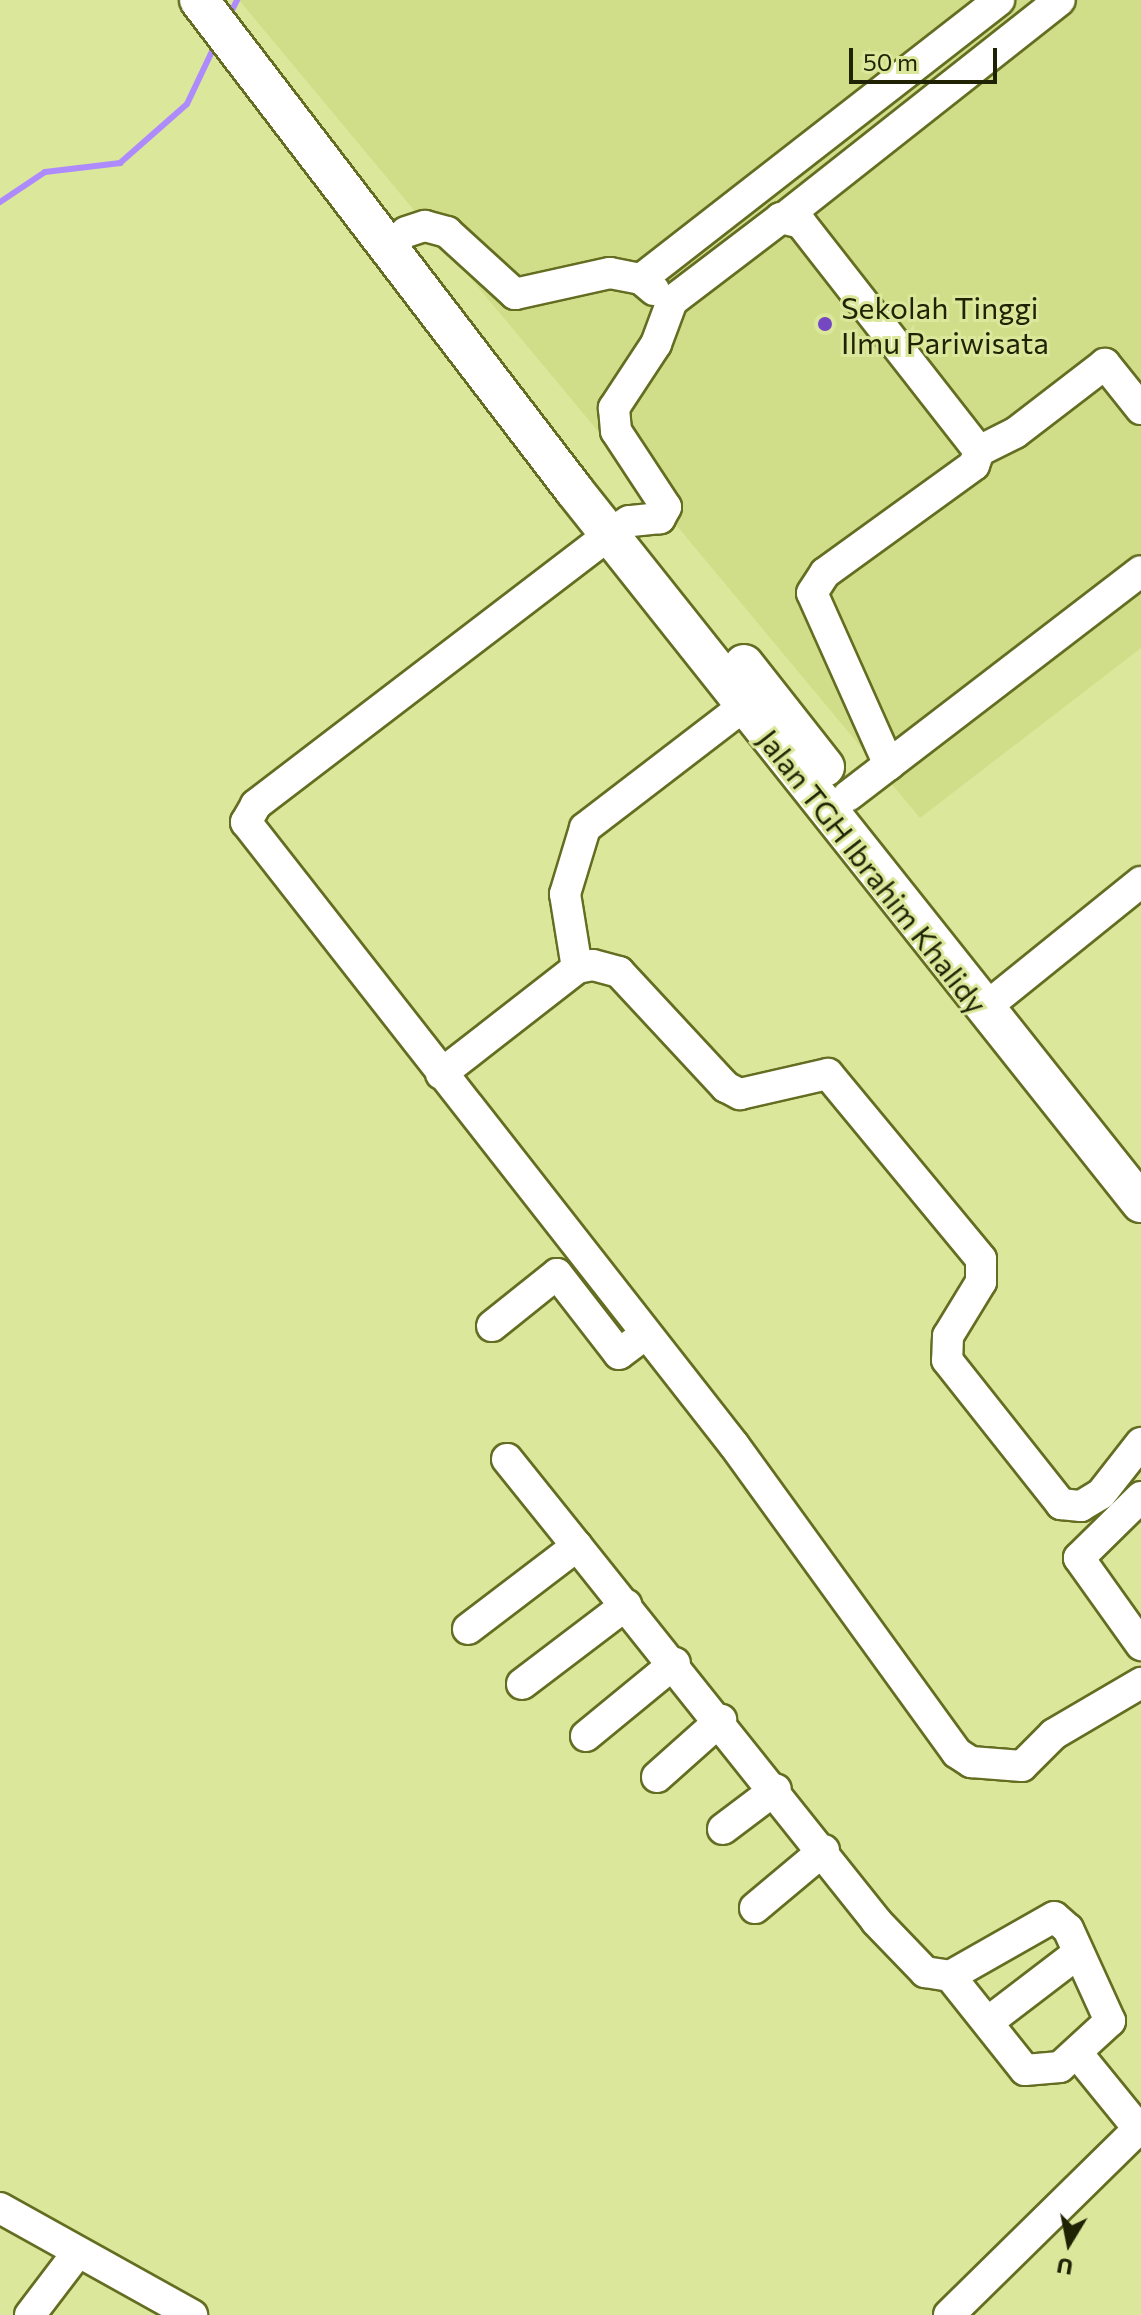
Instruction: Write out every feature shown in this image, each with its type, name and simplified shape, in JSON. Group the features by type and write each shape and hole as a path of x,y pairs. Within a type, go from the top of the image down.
{"main road":[{"path":"199,0 237,22 406,232 620,527"},
{"path":"237,22 620,527"},
{"name":"Jalan TGH Ibrahim Khalidy","path":"620,527 744,706 1141,1203"},
{"name":"Jalan TGH Ibrahim Khalidy","path":"620,527 848,796 1001,995 1141,1168"}],"street":[{"path":"406,232 425,226 447,232 515,294 573,277 641,279 999,0"},
{"path":"661,315 1060,0"},
{"path":"789,214 979,451"},
{"path":"641,279 661,315 656,344 612,418 666,507 660,518 620,527 246,818 643,1336 734,1445 962,1758 1022,1766 1054,1734 1141,1683"},
{"path":"889,765 812,593 825,573 974,465 979,451 1015,433 1105,364 1141,409"},
{"path":"848,796 1141,571"},
{"path":"577,968 565,894 585,828 744,706"},
{"path":"1001,995 1141,882"},
{"path":"441,1074 577,968 619,972 740,1094 828,1074 981,1259 981,1282 948,1336 947,1360 1061,1504 1081,1506 1101,1494 1141,1443"},
{"path":"492,1326 557,1274 619,1354 643,1336"},
{"path":"507,1459 721,1720 911,1960 930,1975 950,1976 1048,1918 1063,1923 1110,2018 1077,2053 1048,2072 1033,2073 950,1976"},
{"path":"1141,1497 1079,1558 1141,1645"},
{"path":"468,1629 577,1546"},
{"path":"522,1684 626,1605"},
{"path":"586,1736 675,1663"},
{"path":"657,1777 721,1720"},
{"path":"723,1829 776,1789"},
{"path":"755,1908 824,1850"},
{"path":"988,2022 1077,1954"},
{"path":"949,2315 1139,2127 1077,2053"},
{"path":"0,2208 75,2256 192,2315"},
{"path":"30,2315 75,2256"}],"shaded area":[{"name":"Sekolah Tinggi Ilmu Pariwisata","path":"239,0 1141,0 1141,648 920,818"}],"waterway":[{"path":"229,16 237,0"},
{"path":"0,202 45,172 120,163 187,104 215,45"}],"place":[{"name":"Sekolah Tinggi Ilmu Pariwisata","path":"825,324"}]}
